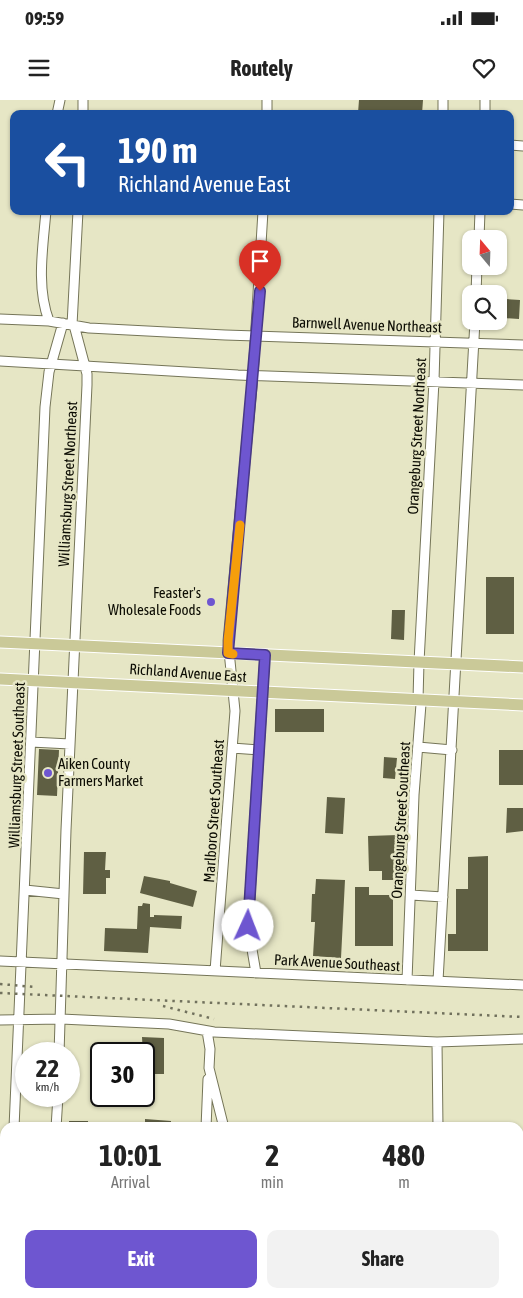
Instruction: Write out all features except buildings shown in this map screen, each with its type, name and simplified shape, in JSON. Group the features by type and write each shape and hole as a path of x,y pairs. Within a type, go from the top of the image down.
{"main road":[{"name":"Richland Avenue East","path":"0,642 523,667"},
{"name":"Richland Avenue East","path":"0,679 523,705"}],"street":[{"path":"46,215 42,288 44,307 49,321"},
{"path":"68,325 73,299 78,215"},
{"name":"Marlboro Street Southeast","path":"215,971 235,711 228,653 254,376 263,215"},
{"name":"Orangeburg Street Northeast","path":"419,662 434,381 439,215"},
{"path":"479,230 480,215"},
{"name":"Barnwell Avenue Northeast","path":"0,319 49,321 89,328 523,345"},
{"name":"Williamsburg Street Northeast","path":"34,644 45,407 51,365 68,325"},
{"name":"Williamsburg Street Northeast","path":"68,325 85,367 87,386 75,646"},
{"path":"438,981 475,330"},
{"path":"0,361 254,376 523,385"},
{"name":"Williamsburg Street Southeast","path":"14,1122 20,1020 34,644"},
{"path":"60,1042 75,646"},
{"path":"256,973 248,926 265,655"},
{"name":"Orangeburg Street Southeast","path":"407,980 420,704 418,700 419,662"},
{"path":"31,742 70,744"},
{"path":"418,747 452,750"},
{"path":"232,748 259,750"},
{"path":"25,890 64,894"},
{"path":"411,895 444,897"},
{"name":"Park Avenue Southeast","path":"0,961 523,985"},
{"path":"0,1020 61,1019 169,1024 207,1031 437,1042 523,1038"},
{"path":"206,1122 210,1049 207,1031"},
{"path":"437,1042 438,1122"},
{"path":"209,1068 222,1122"},
{"path":"56,1122 57,1107"}],"railway":[{"path":"0,984 35,987"},
{"path":"0,993 523,1017"},
{"path":"163,1006 214,1019"}],"slow traffic":[{"path":"233,654 228,653 228,641 240,525"}],"place":[{"name":"Feaster's Wholesale Foods","path":"211,602"},
{"name":"Aiken County Farmers Market","path":"48,773"}],"route":[{"path":"248,926 250,867 266,666 265,655 228,653 228,641 242,509 260,291"}]}
